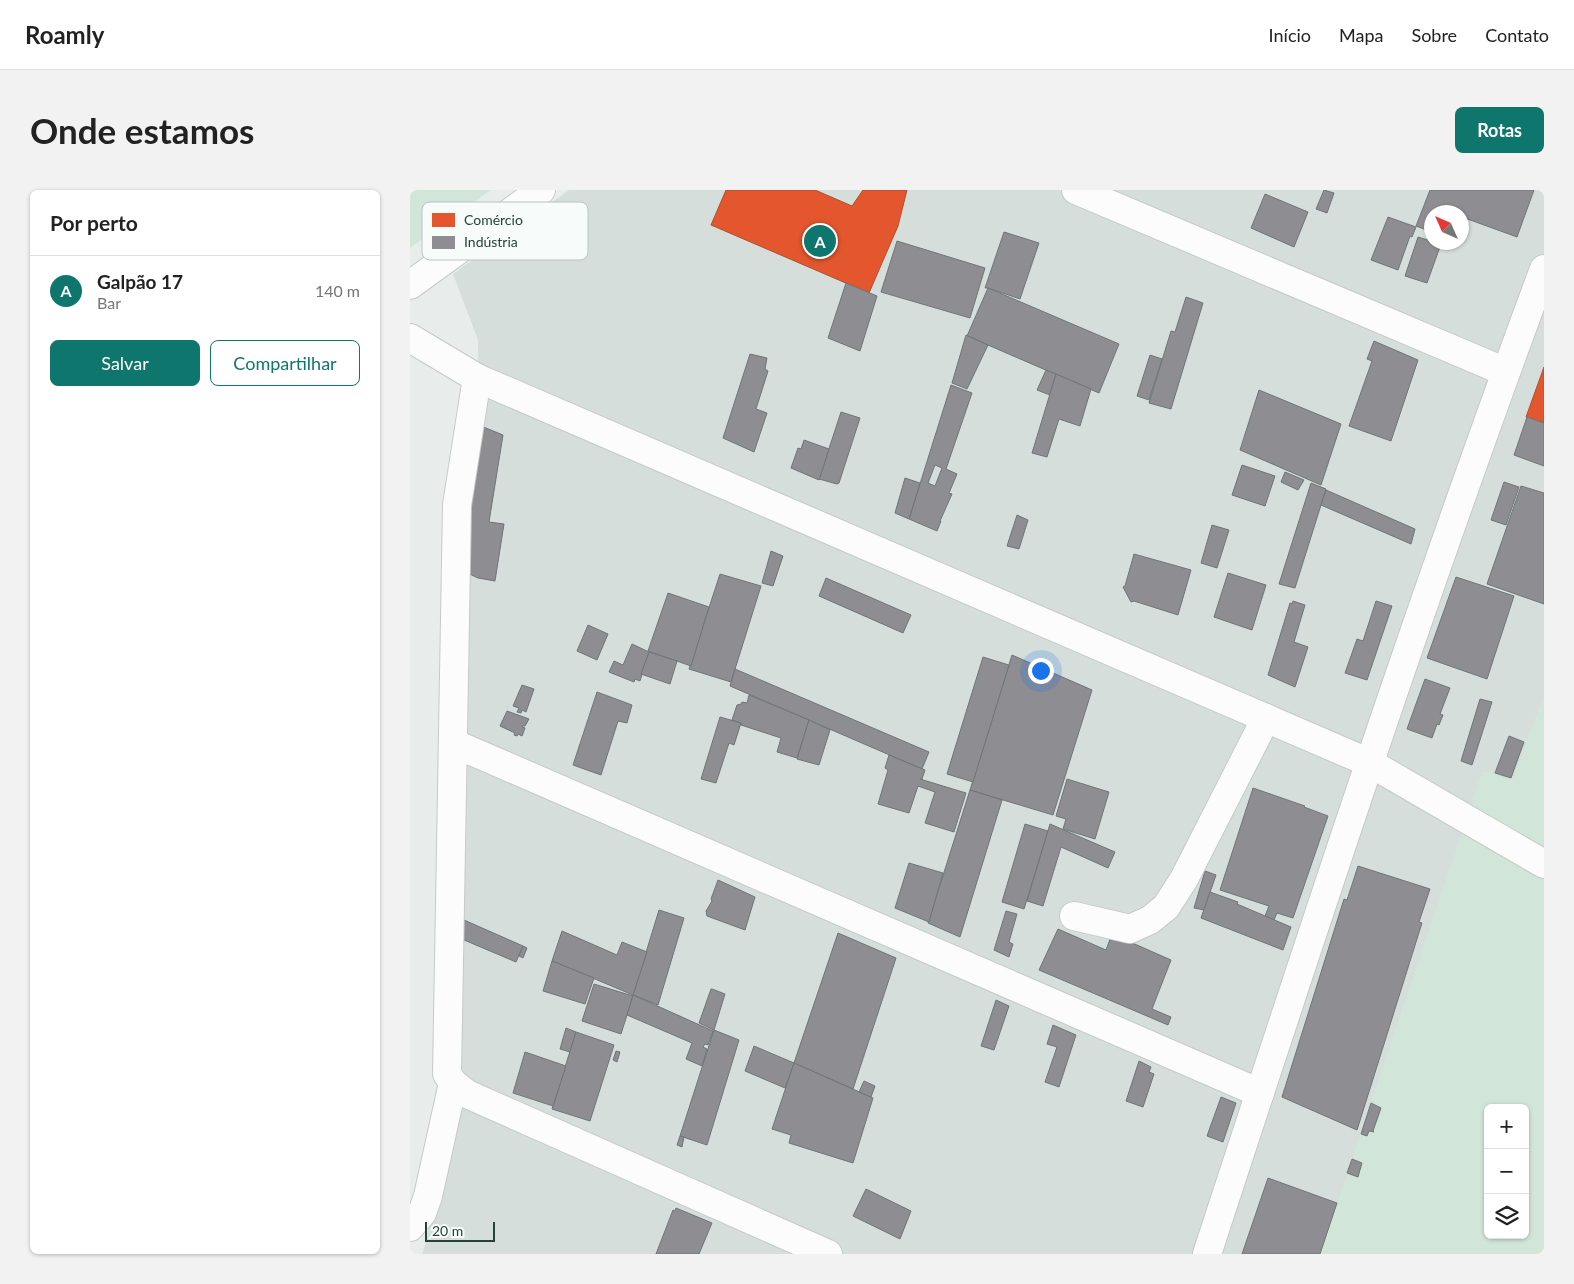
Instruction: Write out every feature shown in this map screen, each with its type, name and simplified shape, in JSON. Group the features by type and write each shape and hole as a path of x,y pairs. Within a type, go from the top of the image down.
{"lane":[{"path":"524,202 541,190"},
{"path":"1076,190 1506,372"},
{"path":"410,285 444,260"},
{"path":"1207,1254 1370,763 1506,372 1544,269"},
{"path":"410,338 477,378 1370,763 1544,864"},
{"path":"477,378 456,505 446,1071 453,1083 467,1094 828,1254"},
{"path":"1074,916 1130,928 1150,920 1166,906 1184,879 1266,718"},
{"path":"453,743 1260,1093"},
{"path":"410,1227 422,1213 428,1196 453,1083"}],"shaded area":[{"path":"569,190 1544,190 1544,697 1514,778 1483,772 1321,1254 422,1254 426,1242 458,1072 458,570 479,431 478,340 453,274 472,260 588,260 588,202 552,202"}],"green space":[{"path":"410,190 491,190 474,202 422,202 422,239 410,248"},
{"path":"1544,697 1544,1254 1321,1254 1483,771 1514,778"}],"building: Comércio":[{"path":"726,190 815,190 852,206 863,190 907,190 898,226 869,293 711,225"},
{"path":"1544,367 1544,423 1526,417"}],"building: Indústria":[{"path":"1324,190 1334,193 1327,213 1316,209"},
{"path":"1430,190 1534,190 1517,237 1469,220 1469,205 1424,205"},
{"path":"1265,194 1308,212 1294,247 1251,228"},
{"path":"1424,205 1424,229 1416,226"},
{"path":"1388,217 1416,227 1412,237 1410,236 1398,270 1371,260"},
{"path":"1004,232 1039,243 1020,299 985,288"},
{"path":"1418,237 1424,239 1424,250 1439,250 1427,283 1405,276"},
{"path":"897,241 985,268 970,318 881,292"},
{"path":"846,283 877,296 860,351 828,338"},
{"path":"988,288 1119,344 1099,393 967,336"},
{"path":"1186,297 1203,303 1171,409 1149,403 1171,331 1175,332"},
{"path":"966,335 988,345 967,389 952,383"},
{"path":"1374,341 1418,360 1391,441 1349,426 1372,361 1367,359"},
{"path":"750,354 767,358 765,369 768,371 756,409 767,413 754,452 723,438"},
{"path":"1150,355 1162,359 1149,400 1137,396"},
{"path":"1046,370 1056,374 1050,395 1037,390"},
{"path":"1056,374 1091,389 1080,426 1059,419 1047,457 1032,453"},
{"path":"951,385 972,393 946,469 957,474 949,493 952,494 937,531 909,519","holes":["935,465 942,468 935,486 928,483"]},
{"path":"1259,390 1341,424 1321,485 1240,450"},
{"path":"841,412 860,418 839,483 837,484 819,479"},
{"path":"1527,417 1544,423 1544,466 1514,455"},
{"path":"481,426 503,435 489,522 504,524 495,581 478,578 459,569"},
{"path":"804,440 829,449 819,480 791,468 798,448 801,449"},
{"path":"1242,465 1275,476 1265,506 1232,495"},
{"path":"1285,472 1304,480 1298,490 1281,482"},
{"path":"905,478 920,483 909,519 895,513"},
{"path":"1504,482 1519,487 1506,525 1491,520"},
{"path":"1311,483 1326,489 1295,588 1279,584"},
{"path":"1521,486 1544,493 1544,604 1487,584"},
{"path":"1326,490 1415,529 1411,544 1321,505"},
{"path":"1017,515 1028,520 1019,549 1007,546"},
{"path":"1212,525 1229,530 1217,568 1201,563"},
{"path":"771,551 783,556 773,586 762,583"},
{"path":"1134,554 1191,570 1178,615 1134,601 1131,602 1123,587 1125,586"},
{"path":"1228,573 1266,585 1252,630 1214,617"},
{"path":"720,574 761,586 731,682 689,669"},
{"path":"1456,577 1514,596 1487,679 1427,658"},
{"path":"826,578 911,615 903,633 819,596"},
{"path":"668,593 709,607 691,666 648,651"},
{"path":"1293,601 1305,605 1294,642 1308,647 1295,687 1268,675 1290,603 1292,604"},
{"path":"1376,601 1392,606 1367,680 1345,673 1357,639 1363,641"},
{"path":"588,625 608,634 597,660 577,651"},
{"path":"632,644 649,652 640,681 635,679 634,682 609,672 614,661 623,665"},
{"path":"649,652 677,661 670,684 641,674"},
{"path":"1012,655 1092,690 1053,815 970,790"},
{"path":"983,657 1009,665 973,782 947,774"},
{"path":"735,669 929,752 922,769 730,686"},
{"path":"1425,679 1450,688 1440,714 1443,715 1439,725 1437,724 1432,738 1407,729"},
{"path":"522,685 534,689 526,712 522,710 521,713 517,712 519,708 513,706"},
{"path":"597,692 632,705 627,723 618,721 601,775 573,765"},
{"path":"749,695 809,720 797,758 777,752 781,738 741,725 741,723 732,720 737,705 742,702 747,703"},
{"path":"1480,699 1492,702 1472,765 1461,761"},
{"path":"507,711 529,719 525,726 522,727 525,728 522,736 514,735 515,733 500,726"},
{"path":"720,717 741,723 734,745 729,743 716,783 701,779"},
{"path":"809,720 830,730 819,765 797,759"},
{"path":"1509,736 1524,742 1511,778 1495,773"},
{"path":"889,755 925,770 922,779 920,779 966,793 954,832 925,823 935,792 918,786 909,813 878,804 888,770 885,768"},
{"path":"1067,779 1109,792 1095,839 1063,829 1066,819 1056,816"},
{"path":"1253,788 1328,816 1293,918 1277,913 1274,920 1265,916 1269,906 1220,890"},
{"path":"970,790 1002,800 960,937 928,923"},
{"path":"1025,824 1048,831 1024,909 1002,902"},
{"path":"1050,824 1115,852 1108,868 1061,847 1043,906 1027,901"},
{"path":"909,863 943,873 929,922 895,908"},
{"path":"1358,866 1430,889 1419,922 1422,923 1357,1130 1282,1097 1344,899 1347,900"},
{"path":"1205,871 1216,875 1204,910 1194,908"},
{"path":"718,880 755,897 745,930 707,916 706,911 712,901 711,899"},
{"path":"1210,892 1238,902 1237,904 1291,927 1283,950 1201,918"},
{"path":"659,910 684,918 658,1005 633,995"},
{"path":"1006,911 1017,914 1009,942 1013,944 1009,957 994,950"},
{"path":"464,920 523,946 516,962 457,937"},
{"path":"1058,929 1106,950 1112,934 1171,960 1152,1009 1171,1017 1168,1025 1039,970"},
{"path":"562,931 617,955 622,942 647,952 633,995 552,961"},
{"path":"838,933 896,958 853,1089 794,1063"},
{"path":"523,946 527,948 523,958 519,956"},
{"path":"552,961 594,978 585,1004 543,991"},
{"path":"594,984 633,996 621,1034 582,1021"},
{"path":"711,989 725,994 714,1030 699,1023"},
{"path":"633,995 713,1031 708,1045 705,1044 703,1047 707,1049 702,1066 686,1059 692,1043 627,1015"},
{"path":"996,1000 1009,1006 994,1050 981,1046"},
{"path":"1053,1025 1076,1035 1059,1087 1045,1082 1057,1047 1047,1044"},
{"path":"566,1028 576,1032 570,1052 560,1049"},
{"path":"714,1030 739,1040 707,1145 680,1136"},
{"path":"576,1032 614,1045 590,1121 552,1109"},
{"path":"754,1046 794,1063 785,1088 745,1071"},
{"path":"616,1051 620,1052 617,1062 613,1060"},
{"path":"525,1052 566,1066 553,1106 513,1093"},
{"path":"1139,1061 1151,1067 1149,1072 1154,1074 1143,1107 1126,1101"},
{"path":"794,1063 873,1098 853,1163 789,1143 791,1135 772,1129"},
{"path":"864,1081 875,1086 871,1097 859,1092"},
{"path":"1221,1097 1236,1103 1223,1142 1207,1136"},
{"path":"1371,1103 1381,1108 1374,1132 1369,1131 1367,1136 1361,1134"},
{"path":"680,1136 684,1137 682,1147 677,1145"},
{"path":"1352,1159 1362,1163 1358,1177 1347,1173"},
{"path":"1268,1178 1337,1203 1320,1254 1242,1254"},
{"path":"866,1189 911,1211 900,1239 853,1216"},
{"path":"676,1208 712,1223 699,1254 656,1254 673,1210 675,1211"}],"place":[{"name":"Galpão 17","path":"820,241"}]}
